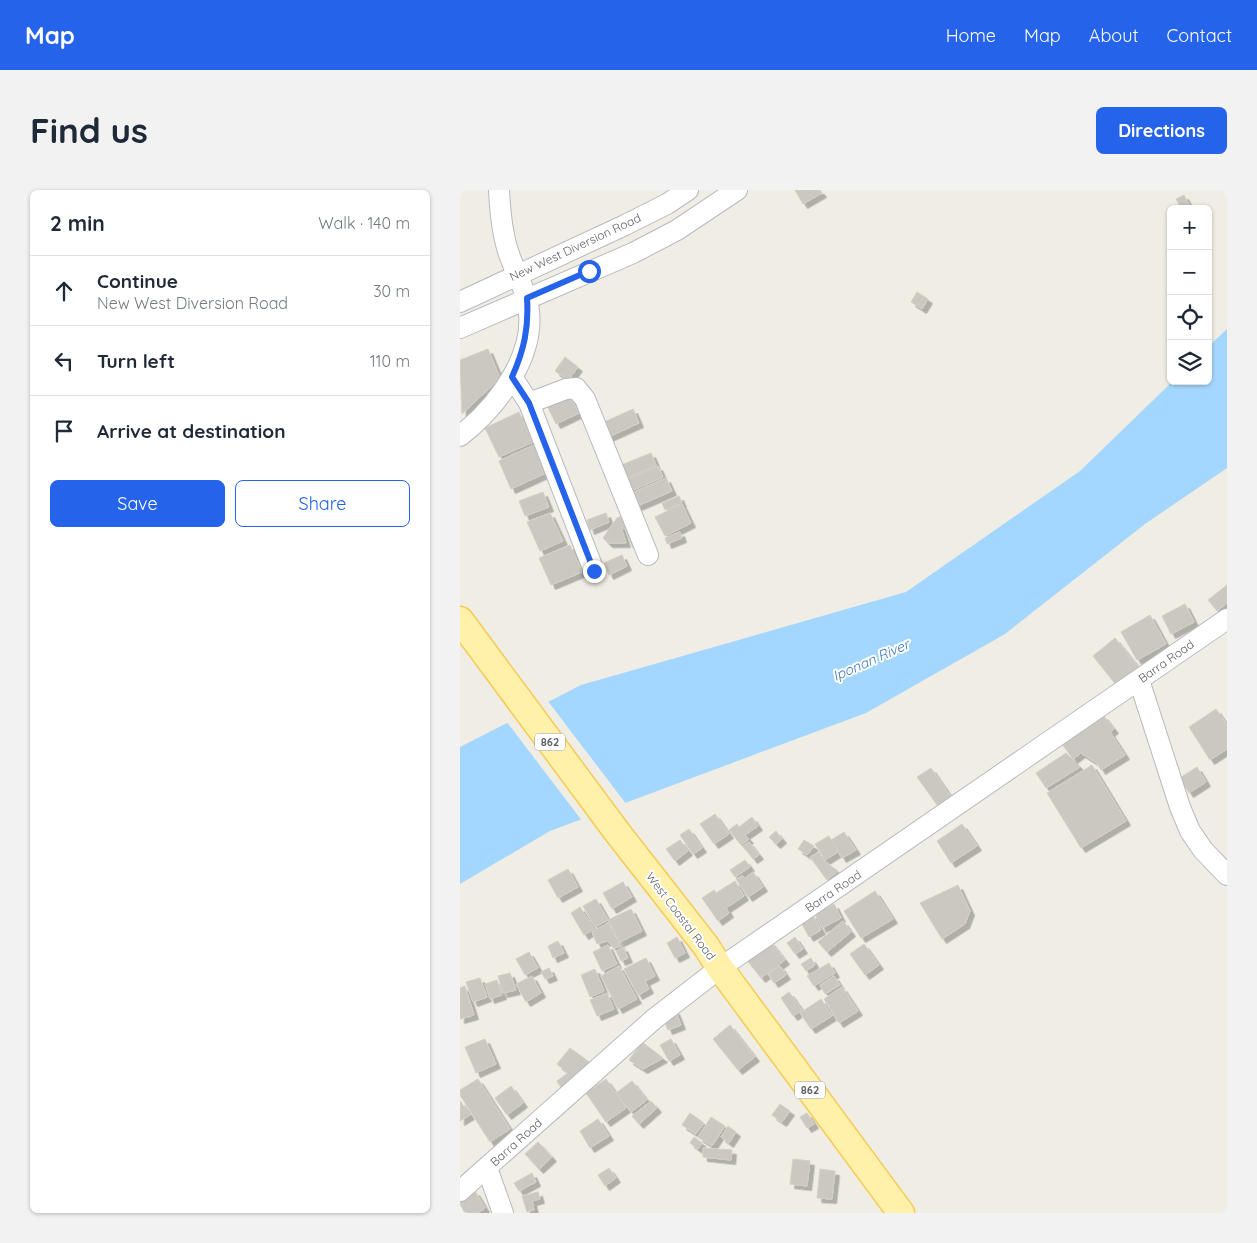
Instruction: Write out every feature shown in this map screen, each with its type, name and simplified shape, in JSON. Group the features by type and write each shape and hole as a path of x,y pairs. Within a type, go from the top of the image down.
{"main road":[{"name":"West Coastal Road","path":"460,620 618,832 706,946 720,968 901,1213"}],"street":[{"path":"460,436 479,421 496,402 512,377 523,352 528,329 527,298 508,252 500,210 499,190"},
{"name":"New West Diversion Road","path":"460,302 667,204 688,190"},
{"path":"460,328 634,253 677,230 737,190"},
{"path":"512,377 529,403 594,571"},
{"path":"529,403 566,389 576,388 585,399 648,555"},
{"name":"Barra Road","path":"460,1190 654,1019 720,968 1227,619"},
{"path":"1139,680 1190,831 1203,850 1227,875"},
{"path":"487,1168 503,1213"}],"water":[{"name":"Iponan River","path":"1227,329 1227,468 1145,524 1005,634 866,713 550,831 460,884 460,747 581,685 906,592 1080,471 1169,385 1212,385 1212,343"}],"pier":[{"path":"547,700 627,805 583,822 506,721"}],"building":[{"path":"795,190 820,190 822,193 803,204"},
{"path":"1184,195 1189,205 1179,205 1176,199"},
{"path":"917,292 928,299 922,309 911,302"},
{"path":"488,349 500,378 462,414 460,360"},
{"path":"565,357 578,367 568,380 555,371"},
{"path":"568,392 579,413 556,424 545,401"},
{"path":"633,409 639,423 606,438 600,424"},
{"path":"519,412 533,442 499,457 485,428"},
{"path":"534,445 548,472 511,489 499,461"},
{"path":"651,453 656,465 624,479 619,466"},
{"path":"658,466 663,477 631,491 626,480"},
{"path":"666,478 672,491 635,507 630,494"},
{"path":"543,492 549,507 525,516 519,501"},
{"path":"679,496 682,503 665,510 662,503"},
{"path":"682,504 691,523 665,536 655,517"},
{"path":"550,513 563,541 540,551 527,522"},
{"path":"606,513 609,522 590,530 587,520"},
{"path":"626,514 639,545 633,548 625,529 621,527 626,543 608,543 603,538 617,518"},
{"path":"680,532 682,538 667,544 665,538"},
{"path":"570,545 582,572 551,585 539,558"},
{"path":"622,555 627,566 609,575 604,563"},
{"path":"1227,585 1227,603 1217,611 1208,600"},
{"path":"1185,604 1194,622 1171,634 1162,616"},
{"path":"1150,615 1166,644 1137,660 1121,632"},
{"path":"1115,638 1139,668 1117,686 1093,656"},
{"path":"1216,709 1227,725 1227,749 1210,760 1189,727"},
{"path":"1103,715 1114,729 1110,732 1125,755 1101,770 1097,763 1081,753 1073,759 1062,744"},
{"path":"1066,753 1080,767 1046,788 1036,773"},
{"path":"1092,765 1126,821 1081,848 1047,793"},
{"path":"1197,767 1206,782 1189,793 1180,778"},
{"path":"931,768 953,800 940,809 917,777"},
{"path":"715,814 729,834 714,844 700,824"},
{"path":"752,817 758,826 745,835 749,839 741,845 729,830 737,824 739,827"},
{"path":"962,824 977,846 951,863 937,841"},
{"path":"689,829 702,848 693,854 680,835"},
{"path":"776,831 782,839 776,844 769,837"},
{"path":"844,832 856,850 842,858 831,840"},
{"path":"829,836 838,852 825,860 815,844"},
{"path":"680,840 688,851 675,861 666,849"},
{"path":"804,840 814,846 807,855 798,849"},
{"path":"749,842 759,855 753,859 743,846"},
{"path":"819,852 824,861 838,871 827,880 810,857"},
{"path":"745,860 750,867 735,877 730,870"},
{"path":"568,869 578,887 558,898 548,880"},
{"path":"753,872 763,887 748,897 736,879 742,876 745,878"},
{"path":"735,881 744,896 726,908 729,913 718,921 702,898 714,890 716,893"},
{"path":"623,882 632,897 612,909 603,893"},
{"path":"958,885 970,911 965,924 942,939 920,903"},
{"path":"875,891 893,919 861,938 844,911"},
{"path":"596,899 608,920 595,927 583,906"},
{"path":"834,904 841,918 822,928 815,914"},
{"path":"580,907 594,929 584,935 571,913"},
{"path":"631,909 642,931 620,942 608,920"},
{"path":"812,914 821,930 809,937 800,920"},
{"path":"843,921 851,932 827,952 818,942"},
{"path":"608,923 621,946 614,948 607,941 597,944 592,932"},
{"path":"677,937 685,953 675,958 667,943"},
{"path":"795,937 803,949 795,954 787,943"},
{"path":"558,941 564,953 553,958 548,946"},
{"path":"770,941 785,960 761,978 746,959"},
{"path":"864,944 879,965 865,975 850,954"},
{"path":"608,945 617,964 602,971 593,952"},
{"path":"623,947 628,958 621,961 616,951"},
{"path":"529,952 538,968 525,975 516,959"},
{"path":"646,958 655,976 645,981 649,989 638,995 624,969"},
{"path":"811,958 815,965 806,971 801,964"},
{"path":"829,963 835,973 814,986 807,976"},
{"path":"619,966 637,999 618,1009 601,976"},
{"path":"780,966 786,975 774,983 768,974"},
{"path":"549,968 553,976 545,979 541,972"},
{"path":"595,969 604,991 590,997 581,975"},
{"path":"510,973 516,990 503,993 498,976"},
{"path":"532,976 541,993 526,1002 516,984"},
{"path":"834,976 840,985 825,994 820,985"},
{"path":"480,978 487,997 473,1002 466,982"},
{"path":"497,980 502,995 490,999 485,984"},
{"path":"465,986 474,1015 460,1019 460,988"},
{"path":"842,987 858,1011 839,1023 824,999"},
{"path":"789,992 802,1010 793,1016 781,998"},
{"path":"607,993 614,1009 597,1016 590,1000"},
{"path":"821,999 832,1016 811,1029 800,1013"},
{"path":"675,1010 681,1025 668,1030 662,1015"},
{"path":"730,1025 755,1057 738,1070 713,1039"},
{"path":"485,1039 496,1064 476,1073 465,1047"},
{"path":"671,1039 680,1055 669,1061 660,1045"},
{"path":"642,1042 663,1058 643,1069 629,1060"},
{"path":"570,1048 592,1064 562,1089 557,1081 568,1073 557,1064"},
{"path":"478,1079 510,1129 490,1142 460,1095 460,1090"},
{"path":"606,1079 626,1108 606,1122 586,1093"},
{"path":"632,1081 647,1100 631,1112 616,1093"},
{"path":"511,1086 523,1103 507,1115 495,1098"},
{"path":"460,1101 470,1115 460,1121"},
{"path":"651,1101 657,1108 639,1124 632,1116"},
{"path":"780,1104 790,1111 782,1122 772,1115"},
{"path":"690,1113 704,1123 696,1134 682,1125"},
{"path":"807,1113 814,1124 807,1128 800,1117"},
{"path":"711,1117 725,1126 712,1146 698,1137"},
{"path":"598,1119 609,1136 590,1148 580,1131"},
{"path":"728,1126 736,1132 729,1143 721,1137"},
{"path":"694,1137 702,1143 698,1149 690,1143"},
{"path":"538,1142 552,1157 539,1169 525,1154"},
{"path":"703,1148 732,1150 731,1160 703,1157"},
{"path":"793,1159 810,1161 807,1186 790,1184"},
{"path":"609,1168 616,1178 605,1186 598,1175"},
{"path":"820,1169 835,1171 832,1199 817,1198"},
{"path":"532,1173 536,1182 519,1191 514,1183"},
{"path":"475,1191 485,1208 478,1213 465,1213 460,1204 460,1199"},
{"path":"538,1192 540,1199 532,1201 534,1210 527,1212 522,1196"}],"route":[{"path":"589,271 527,298 528,329 523,352 512,377 529,403 594,571"}]}
